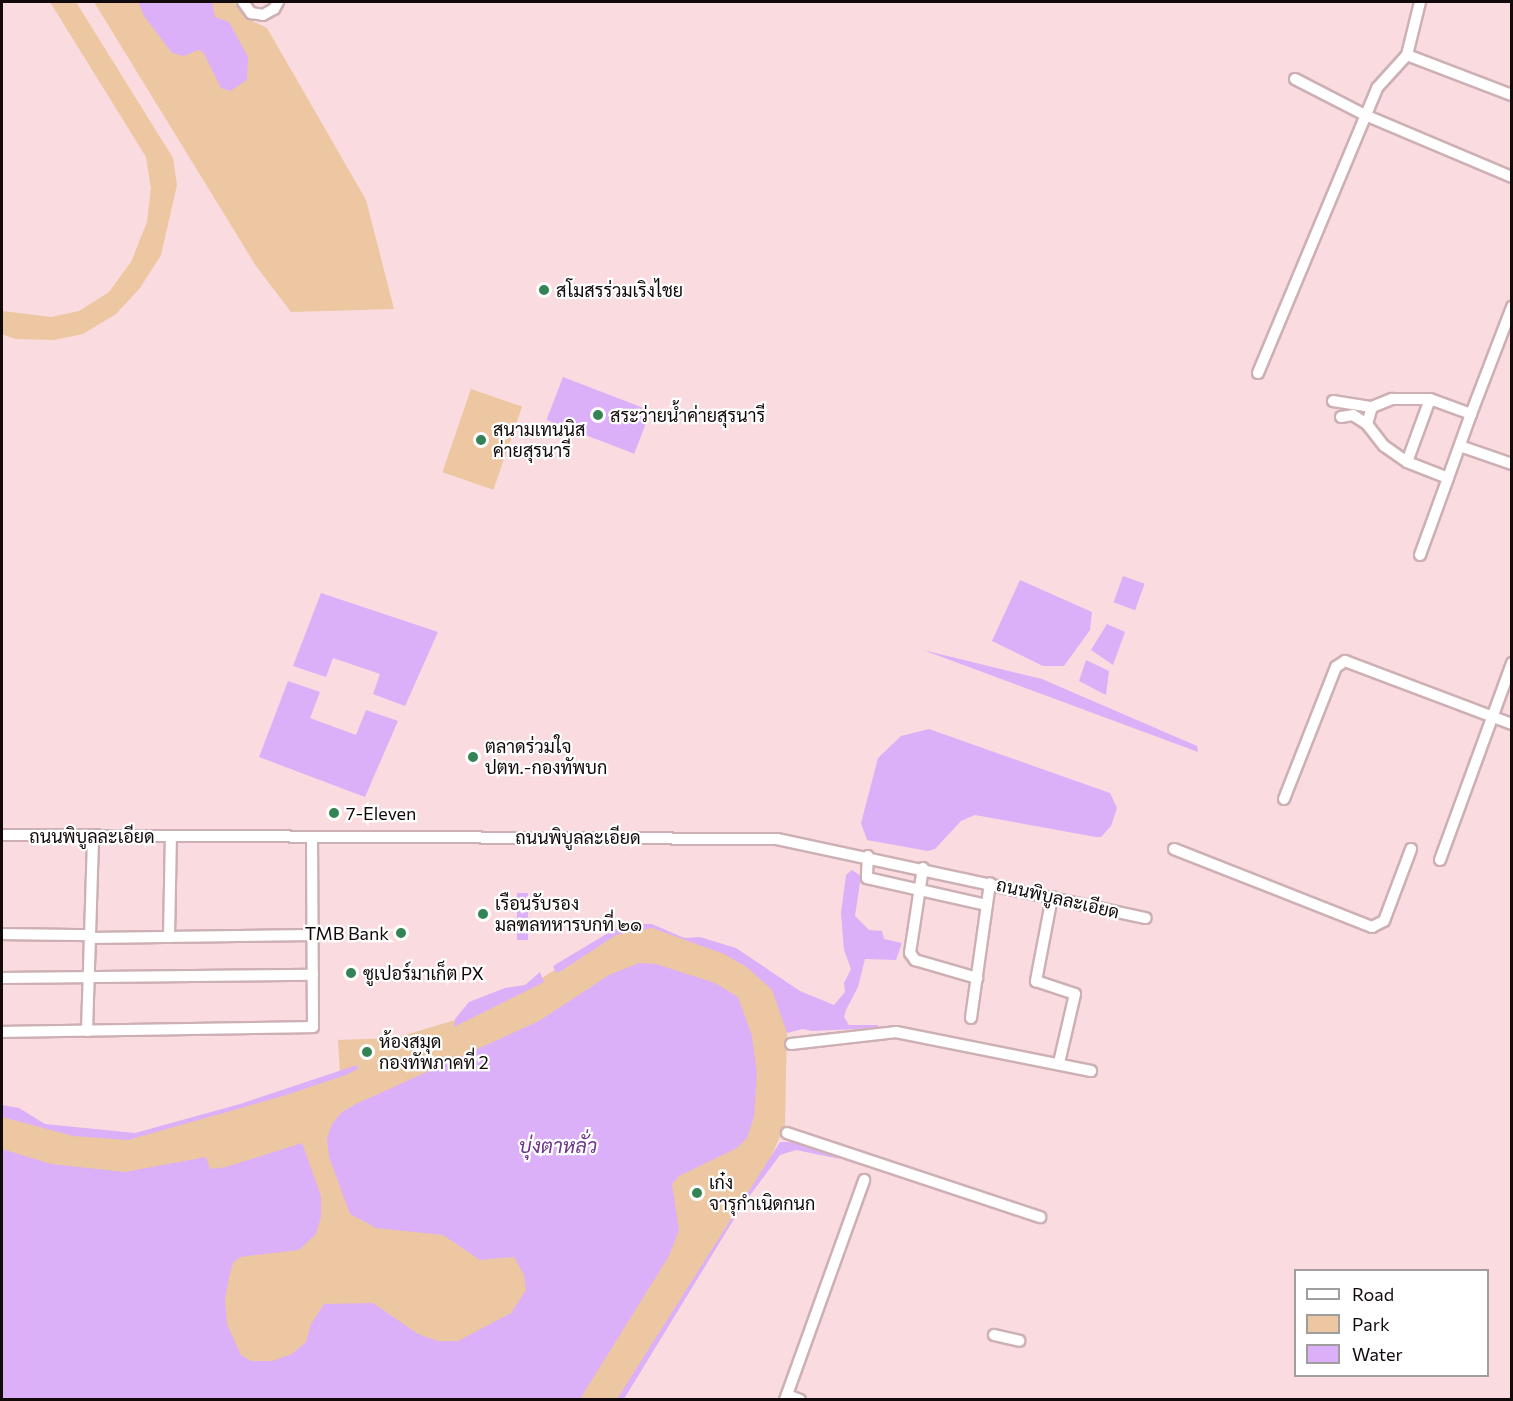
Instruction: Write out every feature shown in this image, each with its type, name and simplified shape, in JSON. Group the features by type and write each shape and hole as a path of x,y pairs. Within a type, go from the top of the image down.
{"street":[{"path":"243,2 251,12 263,15 274,9 278,2"},
{"path":"1258,373 1377,88 1407,55 1420,2"},
{"path":"1407,55 1512,95"},
{"path":"1296,79 1365,115 1512,177"},
{"path":"1420,555 1512,307"},
{"path":"1333,401 1372,406 1392,399 1430,399 1471,414"},
{"path":"1407,462 1430,399"},
{"path":"1367,424 1372,406"},
{"path":"1341,417 1353,415 1367,424 1384,446 1407,462 1448,478"},
{"path":"1460,446 1512,464"},
{"path":"1284,799 1335,667 1345,661 1512,724"},
{"path":"1440,860 1512,663"},
{"name":"ถนนพิบูลละเอียด","path":"2,835 769,839 868,856 1146,918"},
{"path":"87,1031 93,836"},
{"path":"170,937 171,836"},
{"path":"2,1032 313,1027 312,838"},
{"path":"1174,849 1372,927 1384,921 1411,849"},
{"path":"868,856 867,878 987,905"},
{"path":"923,868 910,953 915,960 977,978"},
{"path":"971,1018 990,883"},
{"path":"1052,897 1036,981 1075,994 1059,1063"},
{"path":"2,934 90,937 313,935"},
{"path":"2,978 313,975"},
{"path":"791,1044 896,1032 1091,1071"},
{"path":"787,1133 1040,1217"},
{"path":"800,1400 786,1397 864,1179"},
{"path":"994,1335 1019,1341"}],"green space":[{"path":"50,2 76,2 173,158 177,185 161,255 140,288 116,314 83,334 54,340 15,339 2,334 2,311 51,317 79,311 109,292 131,262 147,222 151,188 146,157"},
{"path":"94,2 234,2 246,18 267,28 366,200 394,309 291,312 256,266"},
{"name":"สนามเทนนิส ค่ายสุรนารี","path":"471,389 522,407 493,490 442,472"},
{"name":"บุ่งตาหลั่ว","path":"647,926 730,952 777,990 787,1025 785,1125 771,1157 620,1399 2,1399 2,1113 45,1127 125,1137 211,1115 340,1073 338,1040 395,1038 462,1018 539,980 602,939 624,928"}],"water":[{"path":"138,2 212,2 215,17 229,22 248,57 247,80 230,91 221,88 203,52 198,50 184,56 172,53 144,16"},
{"name":"สระว่ายนํ้าค่ายสุรนารี","path":"563,377 651,411 634,454 547,420"},
{"path":"1123,576 1145,584 1135,610 1113,602"},
{"path":"1020,580 1092,612 1090,630 1064,666 1043,666 992,641"},
{"path":"321,593 438,632 405,706 373,694 380,674 333,658 326,677 293,666"},
{"path":"1107,624 1125,632 1113,665 1091,650"},
{"path":"923,650 1042,679 1197,746 1198,752"},
{"path":"1086,660 1109,671 1106,695 1079,681"},
{"path":"288,681 320,692 310,718 356,735 366,710 398,721 365,797 259,757"},
{"path":"929,729 1110,793 1117,808 1111,826 1101,837 1096,837 975,815 961,821 935,849 928,851 867,840 861,823 878,758 901,736"},
{"path":"852,870 861,876 855,916 869,930 882,931 884,939 902,943 896,960 865,959 858,987 844,1017 849,1025 878,1025 878,1028 812,1031 803,1029 787,1033 772,990 748,968 724,954 652,928 616,935 556,973 553,966 613,930 633,924 652,924 684,938 700,937 736,948 800,991 834,1005 845,992 844,983 851,969 844,950 841,913 846,875"},
{"path":"517,893 528,893 528,940 517,940"},
{"name":"บุ่งตาหลั่ว","path":"639,963 656,964 715,983 738,997 752,1036 757,1073 754,1117 747,1138 737,1148 679,1176 672,1184 679,1230 669,1256 580,1399 2,1399 2,1149 51,1164 125,1172 206,1157 210,1169 226,1167 302,1143 321,1196 321,1217 316,1234 299,1250 240,1257 233,1263 230,1273 225,1299 227,1324 241,1355 251,1361 272,1361 292,1354 306,1342 311,1324 324,1304 373,1303 418,1334 438,1341 458,1341 511,1313 526,1290 524,1275 514,1257 480,1260 443,1235 376,1228 350,1214 329,1157 327,1138 332,1124 342,1112 356,1104 539,1021 609,975"},
{"path":"540,972 544,982 454,1027 455,1019 469,1002 505,988 525,985"},
{"path":"357,1065 358,1069 346,1075 283,1096 128,1140 73,1136 2,1117 2,1105 19,1108 45,1124 135,1133 240,1104"},
{"path":"780,1142 795,1142 840,1159 796,1150 780,1155 742,1206 624,1399 617,1399"}],"place":[{"name":"สโมสรร่วมเริงไชย","path":"544,290"},
{"name":"สระว่ายนํ้าค่ายสุรนารี","path":"598,415"},
{"name":"สนามเทนนิส ค่ายสุรนารี","path":"481,440"},
{"name":"ตลาดร่วมใจ ปตท.-กองทัพบก","path":"473,757"},
{"name":"7-Eleven","path":"334,813"},
{"name":"เรือนรับรอง มลฑลทหารบกที่ ๒๑","path":"483,914"},
{"name":"TMB Bank","path":"401,933"},
{"name":"ซูเปอร์มาเก็ต PX","path":"351,973"},
{"name":"ห้องสมุด กองทัพภาคที่ 2","path":"367,1052"},
{"name":"เก๋ง จารุกำเนิดกนก","path":"697,1193"}]}
